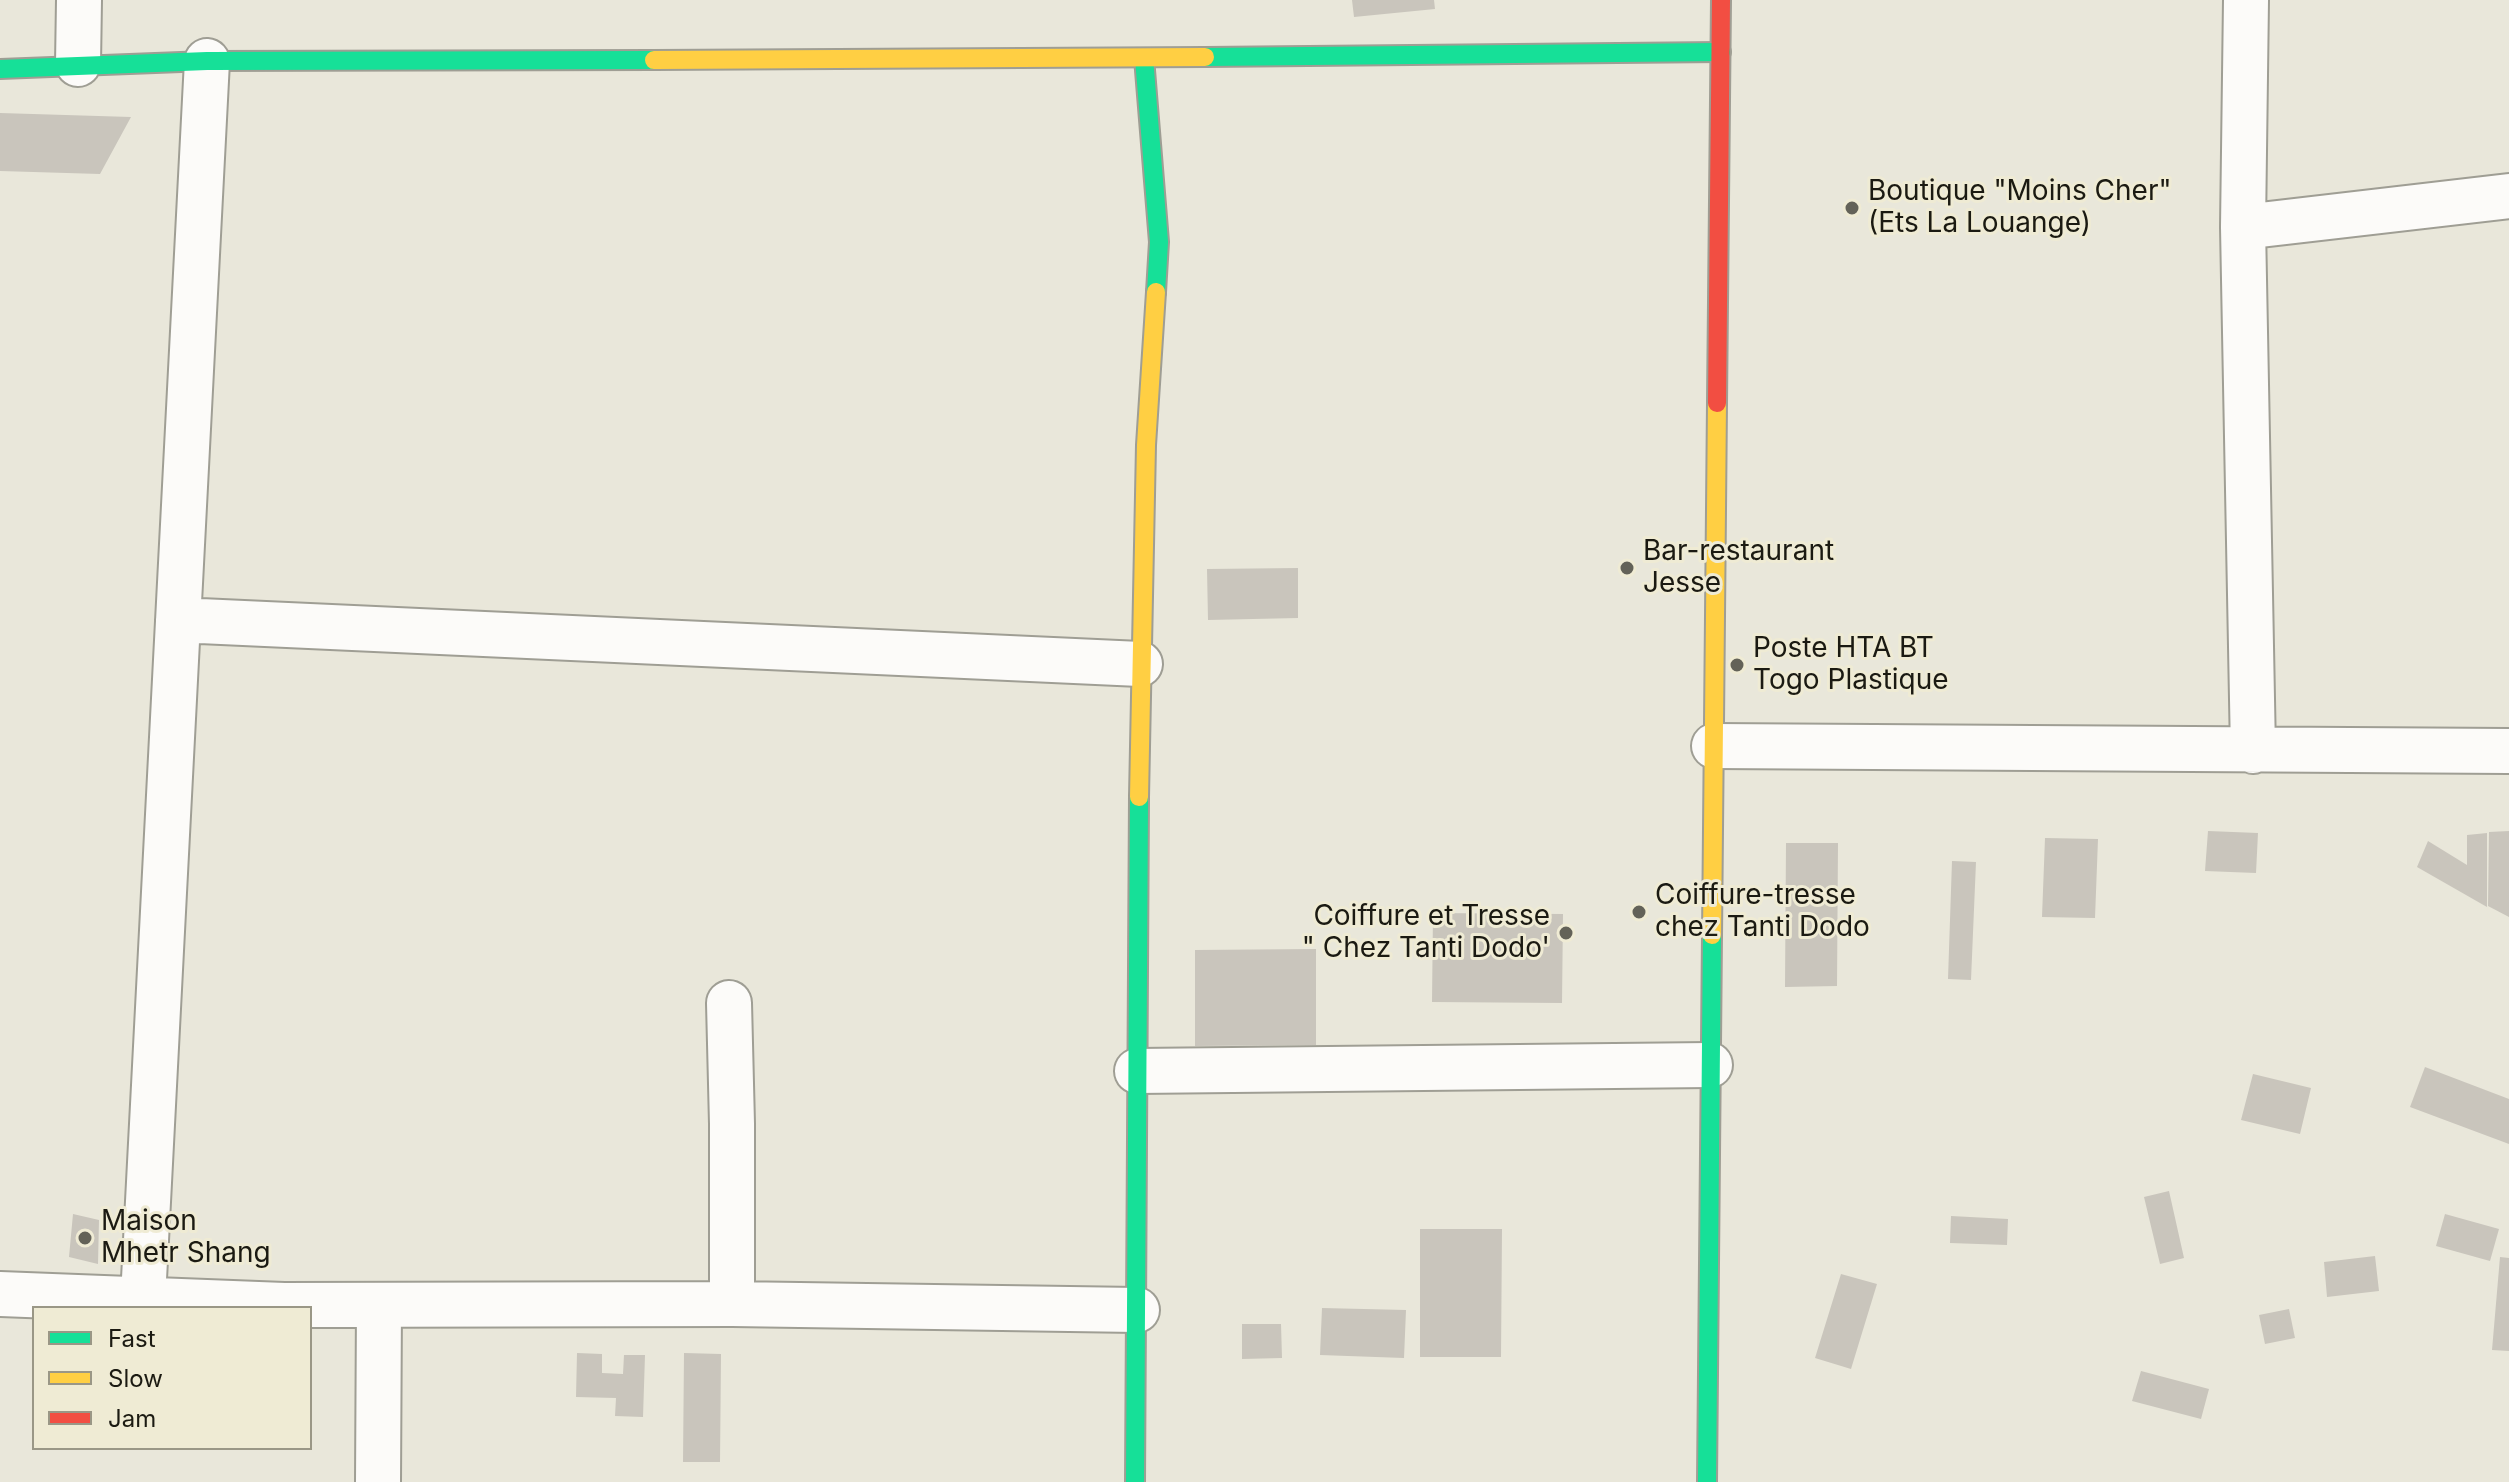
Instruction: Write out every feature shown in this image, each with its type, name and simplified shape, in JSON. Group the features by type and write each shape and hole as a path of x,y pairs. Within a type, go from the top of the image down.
{"street":[{"path":"78,64 79,0"},
{"path":"1707,1482 1721,0"},
{"path":"2246,0 2243,227 2253,751"},
{"path":"0,69 207,61 1144,58 1721,52"},
{"path":"1135,1482 1140,664 1146,445 1159,242 1144,58"},
{"path":"143,1298 207,61"},
{"path":"2243,227 2509,196"},
{"path":"178,620 1140,664"},
{"path":"1714,746 2509,751"},
{"path":"729,1003 732,1304"},
{"path":"1137,1071 1710,1065"},
{"path":"0,1294 284,1305 732,1304 1137,1310"},
{"path":"378,1482 379,1305"}],"building":[{"path":"1352,0 1434,0 1435,9 1354,17"},
{"path":"0,113 131,117 100,174 0,171"},
{"path":"1298,568 1298,618 1208,620 1207,569"},
{"path":"2208,831 2258,833 2256,873 2205,871"},
{"path":"2509,831 2509,917 2488,906 2489,832"},
{"path":"2487,833 2487,907 2417,867 2428,841 2467,865 2467,835"},
{"path":"2045,838 2098,839 2095,918 2042,917"},
{"path":"1786,843 1838,843 1837,986 1785,987"},
{"path":"1952,861 1976,862 1971,980 1948,979"},
{"path":"1433,913 1563,914 1562,1003 1432,1002"},
{"path":"1316,949 1316,1045 1195,1046 1195,950"},
{"path":"2425,1067 2509,1099 2509,1144 2410,1107"},
{"path":"2253,1074 2311,1088 2300,1134 2241,1120"},
{"path":"2169,1191 2184,1258 2160,1264 2144,1197"},
{"name":"Maison Mhetr Shang","path":"73,1214 99,1220 98,1264 69,1257"},
{"path":"2445,1214 2499,1229 2490,1261 2436,1246"},
{"path":"1951,1216 2008,1219 2007,1245 1950,1243"},
{"path":"1420,1229 1502,1229 1501,1357 1420,1357"},
{"path":"2375,1256 2379,1291 2327,1297 2324,1262"},
{"path":"2500,1257 2509,1258 2509,1351 2492,1350"},
{"path":"1841,1274 1877,1284 1851,1369 1815,1358"},
{"path":"1322,1308 1406,1310 1404,1358 1320,1355"},
{"path":"2289,1309 2295,1338 2265,1344 2259,1315"},
{"path":"1242,1324 1281,1324 1282,1358 1242,1359"},
{"path":"577,1353 602,1354 602,1373 623,1374 624,1355 645,1355 643,1417 615,1416 616,1398 576,1397"},
{"path":"684,1353 721,1354 720,1462 683,1462"},
{"path":"2141,1371 2209,1389 2201,1419 2132,1401"}],"traffic: fast":[{"path":"1205,57 1721,52"},
{"path":"1144,58 1159,242 1156,292"},
{"path":"0,69 207,61 654,60"},
{"path":"1135,1482 1139,797"},
{"path":"1707,1482 1712,935"}],"traffic: slow":[{"path":"654,60 1205,57"},
{"path":"1139,797 1146,445 1156,292"},
{"path":"1712,935 1717,403"}],"traffic: jam":[{"path":"1717,403 1721,0"}],"place":[{"name":"Boutique \"Moins Cher\" (Ets La Louange)","path":"1852,208"},
{"name":"Bar-restaurant Jesse","path":"1627,568"},
{"name":"Poste HTA BT Togo Plastique","path":"1737,665"},
{"name":"Coiffure-tresse chez Tanti Dodo","path":"1639,912"},
{"name":"Coiffure et Tresse \" Chez Tanti Dodo'","path":"1566,933"},
{"name":"Maison Mhetr Shang","path":"85,1238"}]}
